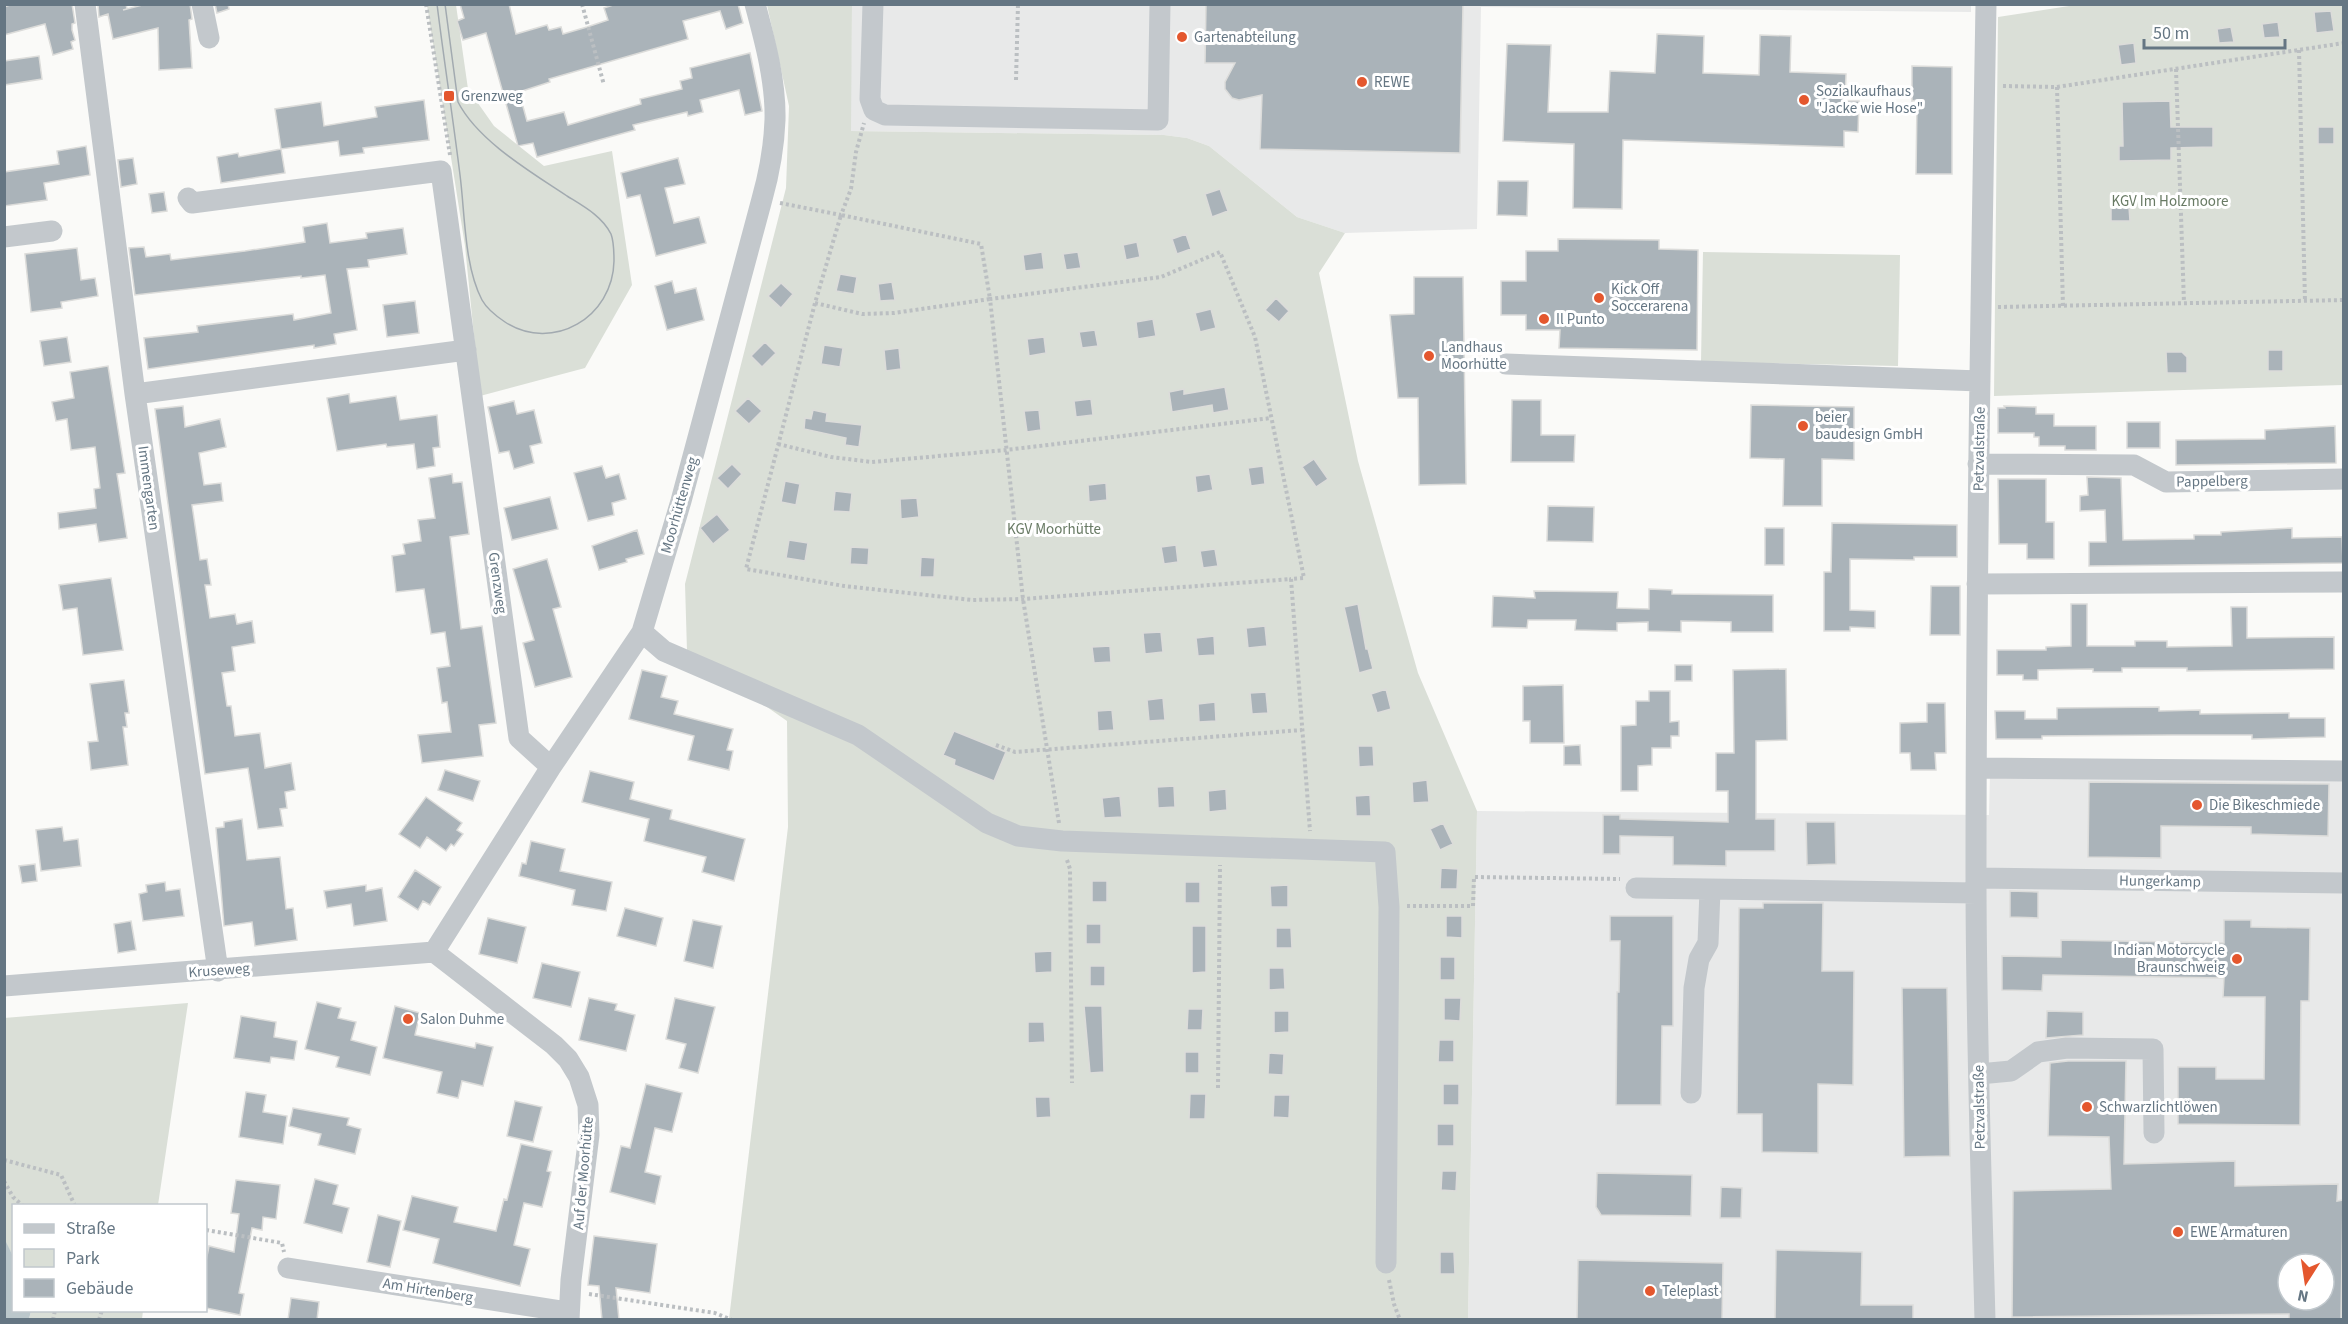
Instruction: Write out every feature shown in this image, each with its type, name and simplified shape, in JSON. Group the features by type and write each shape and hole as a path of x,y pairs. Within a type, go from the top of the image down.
{"street":[{"name":"Immengarten","path":"85,4 135,394 218,971"},
{"path":"202,4 209,38"},
{"name":"Moorhüttenweg","path":"434,952 551,767 642,632 681,501 771,158 775,120 770,71 755,4"},
{"path":"873,4 870,99 874,110 885,115 1158,120 1160,4"},
{"name":"Petzvalstraße","path":"1985,1320 1976,886 1978,464 1986,4"},
{"name":"Grenzweg","path":"188,198 192,203 441,171 519,738 551,767"},
{"path":"4,237 52,231"},
{"path":"135,394 466,350"},
{"path":"1506,364 1980,381"},
{"name":"Pappelberg","path":"1978,464 2134,465 2166,482 2343,479"},
{"path":"1977,584 2343,582"},
{"path":"642,632 664,651 858,735 987,823 1018,836 1062,841 1385,852 1389,907 1386,1263"},
{"path":"1977,768 2343,771"},
{"name":"Hungerkamp","path":"1976,886 2343,883"},
{"path":"1636,888 1710,890 1976,886"},
{"path":"1691,1093 1694,988 1699,959 1708,943 1710,890"},
{"name":"Kruseweg","path":"4,986 218,971 434,952"},
{"name":"Auf der Moorhütte","path":"434,952 554,1045 568,1059 579,1077 588,1105 590,1135 568,1316"},
{"path":"1979,1074 2011,1071 2038,1052 2067,1048 2153,1049 2154,1132"},
{"name":"Am Hirtenberg","path":"288,1268 568,1316"}],"path":[{"path":"426,4 450,156"},
{"path":"582,4 604,85"},
{"path":"1016,80 1018,4"},
{"path":"1985,86 2056,87 2343,44"},
{"path":"2299,50 2305,301"},
{"path":"2176,69 2184,303"},
{"path":"2056,87 2063,306"},
{"path":"815,303 862,314 894,314 1161,277 1220,252 1255,337 1304,578 1023,599 972,600 844,586 746,569 815,303 851,189 861,126 874,110"},
{"path":"762,199 981,244 990,299 1023,599 1062,841 1070,869 1072,1083"},
{"path":"1982,307 2343,300"},
{"path":"778,444 831,457 872,462 1006,450 1271,418"},
{"path":"1291,579 1311,850"},
{"path":"996,745 1015,752 1302,730"},
{"path":"1218,1088 1221,847"},
{"path":"1389,907 1473,906 1474,877 1618,878 1629,881 1636,888"},
{"path":"4,1160 61,1174 74,1204"},
{"path":"4,1181 21,1204"},
{"path":"207,1230 282,1244 288,1268"},
{"path":"1386,1263 1394,1304 1400,1320"},
{"path":"568,1316 589,1294 715,1313 732,1320"}],"shaded area":[{"path":"852,5 1971,5 1971,12 1481,7 1477,229 1345,233 1297,217 1209,146 1187,138 1164,135 850,131"},
{"path":"1990,774 2343,778 2343,1319 1468,1320 1477,811 1989,815"},
{"path":"5,1240 12,1254 12,1312 31,1312 29,1319 5,1319"}],"green space":[{"name":"KGV Im Holzmoore","path":"2082,4 2343,5 2343,385 1994,396 1998,17"},
{"path":"427,5 456,5 468,89 494,126 544,166 612,151 632,285 585,368 480,396 465,246"},
{"name":"KGV Moorhütte","path":"767,5 852,5 851,131 1164,135 1187,138 1209,146 1297,217 1345,233 1319,273 1358,461 1418,673 1477,811 1468,1319 729,1319 788,827 787,721 687,651 685,584 786,188 789,106"},
{"path":"1703,252 1900,255 1898,366 1701,362"},
{"path":"188,1003 158,1204 12,1204 12,1254 4,1240 4,1018"},
{"path":"31,1312 143,1312 142,1319 29,1319"}],"building":[{"path":"13,4 72,4 75,23 72,24 75,40 71,42 73,49 53,55 45,24 4,35 4,7"},
{"path":"98,4 126,4 127,9 146,4 190,4 192,68 159,70 158,28 113,39 108,14 99,17"},
{"path":"215,4 228,4 229,9 217,13"},
{"path":"460,4 509,4 516,34 547,25 549,30 561,27 563,34 608,20 604,8 616,4 738,4 743,23 726,29 720,11 683,21 688,39 549,79 550,82 519,92 527,121 564,112 568,125 641,104 640,99 682,89 680,81 692,78 690,68 750,53 762,111 745,115 739,90 700,100 703,112 688,116 687,112 633,125 635,130 537,157 533,143 518,146 486,33 463,40 457,21 464,18"},
{"name":"REWE","path":"1206,4 1463,4 1460,153 1260,149 1262,95 1239,100 1232,98 1225,89 1225,82 1235,63 1205,63"},
{"path":"2331,11 2334,31 2316,33 2314,12"},
{"path":"2278,22 2280,37 2264,38 2262,24"},
{"path":"2231,27 2234,42 2219,43 2217,29"},
{"path":"1657,34 1704,36 1703,73 1759,75 1760,35 1791,36 1790,72 1846,74 1845,101 1859,101 1858,132 1844,131 1844,147 1623,140 1622,209 1573,208 1574,144 1503,141 1507,44 1551,45 1548,112 1608,112 1610,71 1655,73"},
{"path":"2134,43 2136,63 2121,65 2118,45"},
{"path":"39,56 42,79 4,85 4,61"},
{"path":"1912,66 1952,67 1952,174 1916,174 1917,100 1912,101"},
{"path":"424,100 429,140 363,148 364,153 340,156 338,141 281,149 275,109 321,102 324,126 377,117 375,107"},
{"path":"2170,101 2171,127 2213,127 2213,147 2171,148 2171,160 2119,161 2119,146 2123,146 2122,102"},
{"path":"2318,127 2334,127 2334,144 2318,144"},
{"path":"86,146 90,175 44,183 47,200 4,206 4,172 59,164 57,151"},
{"path":"281,149 285,173 221,183 217,157 238,153 239,157"},
{"path":"133,158 137,184 121,187 118,160"},
{"path":"678,158 685,184 665,188 674,223 699,217 706,243 656,256 640,195 627,198 621,173"},
{"path":"1498,181 1528,181 1527,216 1497,215"},
{"path":"1220,189 1228,211 1212,217 1205,194"},
{"path":"164,192 167,211 152,213 149,194"},
{"path":"2111,206 2129,207 2130,221 2111,221"},
{"path":"327,223 330,243 367,238 366,233 403,228 407,254 368,260 369,267 347,269 357,330 334,334 336,344 314,348 314,345 148,369 144,338 198,332 197,326 293,314 294,320 331,313 325,275 135,295 129,248 144,247 146,257 170,254 171,260 245,251 305,242 303,227"},
{"path":"1186,234 1191,249 1177,254 1172,239"},
{"name":"Kick Off Soccerarena","path":"1558,239 1659,240 1659,249 1698,250 1697,350 1559,348 1560,330 1526,330 1526,315 1501,315 1501,281 1526,281 1526,251 1558,251"},
{"path":"1137,242 1140,257 1126,260 1123,245"},
{"path":"77,248 81,280 95,278 98,296 61,302 62,308 31,312 25,254"},
{"path":"1042,252 1044,269 1025,271 1023,255"},
{"path":"1078,252 1081,268 1066,270 1063,254"},
{"path":"840,274 857,277 854,294 836,291"},
{"name":"Landhaus Moorhütte","path":"1414,277 1463,277 1466,484 1419,485 1418,398 1398,398 1390,315 1414,314"},
{"path":"672,281 675,293 696,288 704,320 667,330 655,286"},
{"path":"892,282 895,300 880,301 878,284"},
{"path":"781,283 793,294 781,308 768,296"},
{"path":"1276,298 1289,311 1279,322 1265,310"},
{"path":"415,301 419,333 387,337 383,305"},
{"path":"1211,309 1216,328 1200,332 1195,313"},
{"path":"1153,319 1156,336 1138,339 1136,322"},
{"path":"1095,330 1098,346 1082,348 1079,332"},
{"path":"67,337 71,362 44,366 40,341"},
{"path":"1044,337 1046,353 1029,356 1027,339"},
{"path":"765,342 776,353 762,367 751,356"},
{"path":"824,345 843,348 840,367 821,364"},
{"path":"899,348 901,369 886,371 884,350"},
{"path":"2268,350 2283,350 2283,371 2268,371"},
{"path":"2166,352 2182,352 2187,357 2187,373 2167,373"},
{"path":"108,366 125,473 117,474 127,538 99,542 96,524 59,529 58,513 96,508 94,489 100,488 95,447 71,450 67,419 56,421 52,402 74,398 70,372"},
{"path":"1225,387 1229,410 1213,413 1212,405 1172,412 1169,392 1184,389 1184,394"},
{"path":"349,394 350,403 396,396 400,420 437,415 440,447 433,448 435,466 417,469 414,444 387,447 386,444 337,451 327,398"},
{"path":"748,398 762,411 749,424 735,411"},
{"path":"1091,399 1093,415 1076,417 1074,401"},
{"path":"1512,400 1541,400 1541,435 1575,435 1574,462 1511,462"},
{"path":"514,401 517,414 534,410 542,443 530,446 534,463 514,469 509,451 499,453 488,407"},
{"name":"beier baudesign GmbH","path":"1751,405 1854,407 1854,460 1822,459 1822,506 1783,506 1784,459 1750,458"},
{"path":"183,406 185,427 220,419 226,447 199,453 204,485 221,483 223,501 192,505 200,560 207,559 211,585 205,585 210,618 235,614 237,624 252,621 255,643 232,647 235,671 222,673 227,706 231,706 235,736 260,733 265,768 291,763 295,790 285,792 287,808 280,809 283,826 258,829 248,768 205,774 155,409"},
{"path":"2004,406 2036,407 2036,414 2054,414 2054,426 2096,426 2096,450 2065,450 2065,446 2039,446 2039,437 2034,437 2034,433 1998,433 1998,408 2005,408"},
{"path":"813,410 827,413 826,421 862,425 859,447 845,445 846,438 804,429 805,418 811,419"},
{"path":"1039,410 1041,430 1027,432 1024,411"},
{"path":"2127,422 2160,422 2160,448 2127,448"},
{"path":"2335,426 2336,463 2176,465 2176,440 2265,439 2265,430"},
{"path":"1314,459 1328,479 1316,487 1302,467"},
{"path":"732,464 742,474 728,489 717,478"},
{"path":"602,466 606,478 619,474 626,499 612,503 614,515 588,521 574,473"},
{"path":"1263,466 1265,484 1251,486 1248,468"},
{"path":"452,474 453,483 462,482 469,534 450,537 461,629 482,626 496,723 479,725 483,756 422,763 418,735 451,732 447,702 442,703 437,668 450,666 445,632 431,634 424,589 396,592 392,556 405,554 403,544 421,541 418,520 435,518 429,478"},
{"path":"1210,474 1213,490 1197,493 1195,476"},
{"path":"2087,477 2121,478 2123,540 2194,539 2194,535 2221,535 2221,532 2292,528 2292,538 2342,537 2343,563 2089,566 2089,542 2106,542 2105,510 2080,511 2080,496 2088,495"},
{"path":"1998,479 2046,479 2046,522 2054,522 2054,559 2027,559 2027,544 1999,544"},
{"path":"785,481 800,484 796,505 781,502"},
{"path":"1106,483 1107,500 1089,502 1088,485"},
{"path":"835,491 852,493 850,512 833,511"},
{"path":"550,497 558,529 512,540 504,508"},
{"path":"917,498 919,517 901,519 900,499"},
{"path":"1548,506 1594,507 1593,542 1547,541"},
{"path":"717,514 730,530 713,544 700,528"},
{"path":"1832,523 1957,525 1957,557 1914,557 1914,560 1850,559 1850,610 1875,611 1875,628 1850,627 1850,631 1824,631 1824,572 1831,572"},
{"path":"1765,528 1784,528 1784,565 1765,565"},
{"path":"637,530 644,554 626,559 627,562 599,570 592,546"},
{"path":"789,540 808,543 805,561 786,558"},
{"path":"1176,545 1178,562 1164,564 1161,547"},
{"path":"851,547 869,548 868,565 850,564"},
{"path":"1215,549 1218,566 1203,568 1200,551"},
{"path":"921,557 935,558 934,577 920,577"},
{"path":"547,559 561,607 553,609 572,677 535,687 523,643 534,640 513,569"},
{"path":"111,578 123,650 83,655 77,608 63,610 59,585"},
{"path":"1931,586 1960,586 1960,635 1930,635"},
{"path":"1649,589 1672,590 1672,594 1773,595 1773,632 1731,632 1731,622 1681,621 1681,632 1648,631 1648,622 1617,623 1617,631 1575,630 1576,620 1528,620 1527,628 1492,627 1493,596 1535,598 1534,591 1618,592 1617,608 1649,609"},
{"path":"1358,604 1366,649 1368,649 1373,669 1359,673 1344,607"},
{"path":"2071,604 2087,604 2087,646 2135,646 2135,641 2167,641 2167,647 2232,646 2231,607 2247,607 2247,638 2334,637 2334,669 2187,671 2187,668 2122,668 2122,672 2093,672 2093,669 2038,670 2038,680 2023,680 2023,675 1997,675 1997,650 2046,650 2046,647 2071,646"},
{"path":"1265,626 1267,646 1248,648 1246,628"},
{"path":"1161,632 1163,652 1145,654 1143,633"},
{"path":"1214,636 1215,655 1198,656 1196,638"},
{"path":"1110,646 1111,662 1094,663 1092,647"},
{"path":"1675,665 1692,665 1692,681 1675,681"},
{"path":"1786,669 1787,740 1756,741 1756,819 1775,819 1775,851 1726,851 1726,866 1673,865 1673,837 1620,836 1620,854 1603,854 1603,815 1620,815 1620,819 1728,822 1728,791 1716,791 1716,753 1734,753 1733,670"},
{"path":"642,670 667,676 661,697 678,701 674,714 733,729 727,750 733,751 729,770 688,760 694,736 629,719"},
{"path":"124,680 129,713 125,713 127,727 123,727 128,765 91,770 88,742 98,741 90,684"},
{"path":"1563,685 1564,743 1530,743 1530,721 1523,721 1523,686"},
{"path":"1386,689 1391,709 1377,713 1371,694"},
{"path":"1649,691 1670,691 1670,722 1679,721 1679,736 1671,736 1671,748 1652,748 1652,765 1638,766 1638,791 1621,791 1621,726 1636,725 1636,701 1649,701"},
{"path":"1266,692 1268,713 1252,714 1250,693"},
{"path":"1163,698 1165,720 1149,721 1147,700"},
{"path":"1215,702 1216,721 1199,722 1198,704"},
{"path":"1927,703 1945,703 1946,753 1935,753 1936,770 1911,770 1910,753 1900,753 1900,723 1927,722"},
{"path":"2159,707 2159,711 2200,710 2200,714 2289,713 2289,718 2325,718 2325,737 2252,739 2252,735 2173,735 2042,736 2042,739 1996,739 1995,711 2025,711 2025,719 2057,719 2057,708"},
{"path":"1112,710 1114,730 1098,731 1097,711"},
{"path":"954,731 1006,752 994,781 954,765 955,760 943,755"},
{"path":"1580,745 1581,765 1564,765 1564,746"},
{"path":"1358,746 1373,746 1374,766 1359,767"},
{"path":"445,770 480,781 473,801 438,790"},
{"path":"590,771 634,782 630,799 672,810 670,819 745,839 734,881 702,872 706,857 644,841 649,819 582,802"},
{"path":"1427,780 1429,802 1413,803 1412,782"},
{"path":"2089,782 2329,784 2328,836 2251,834 2251,827 2161,826 2161,858 2088,857"},
{"path":"1174,786 1175,807 1158,808 1157,787"},
{"path":"1226,789 1227,810 1209,812 1208,791"},
{"path":"1370,795 1371,816 1356,816 1355,796"},
{"path":"1120,796 1122,817 1104,818 1102,798"},
{"path":"426,797 462,823 457,830 463,834 454,846 451,844 446,851 427,837 420,848 399,834"},
{"path":"242,819 247,860 280,857 286,909 293,908 297,940 255,946 252,922 224,926 216,828 224,827 224,822"},
{"path":"1806,822 1835,822 1836,864 1807,865"},
{"path":"1443,823 1453,844 1440,850 1430,829"},
{"path":"62,827 64,841 78,839 81,866 41,871 36,830"},
{"path":"531,841 565,849 560,871 612,882 606,911 572,905 575,890 519,876 522,863 526,864"},
{"path":"35,864 37,881 22,883 19,866"},
{"path":"1441,868 1458,869 1457,889 1440,889"},
{"path":"415,870 441,887 430,905 423,901 418,910 398,897"},
{"path":"1092,881 1107,881 1107,902 1092,902"},
{"path":"165,882 166,891 180,889 184,916 143,921 139,894 147,892 146,885"},
{"path":"1185,882 1200,882 1200,903 1185,903"},
{"path":"366,885 366,891 382,888 387,921 354,926 351,904 327,908 324,891"},
{"path":"1288,885 1288,907 1271,907 1270,886"},
{"path":"2010,891 2038,892 2038,918 2010,917"},
{"path":"1763,903 1823,903 1822,971 1854,971 1853,1085 1818,1084 1818,1153 1762,1152 1762,1114 1737,1114 1739,908 1763,908"},
{"path":"625,908 663,918 656,946 617,936"},
{"path":"1446,916 1462,916 1462,938 1446,937"},
{"path":"1610,916 1673,916 1673,1026 1662,1026 1661,1105 1616,1105 1620,941 1610,941"},
{"path":"488,918 526,927 517,963 479,954"},
{"path":"693,920 722,926 713,968 684,961"},
{"path":"2224,920 2251,920 2251,927 2310,928 2309,1001 2301,1001 2300,1125 2178,1124 2178,1067 2216,1067 2216,1079 2264,1079 2265,997 2223,997 2224,978 2043,975 2042,991 2002,990 2002,956 2061,957 2061,940 2224,943"},
{"path":"131,921 136,950 118,953 114,924"},
{"path":"1086,924 1101,924 1101,944 1086,944"},
{"path":"1192,926 1206,926 1206,972 1192,973"},
{"path":"1276,928 1291,928 1292,948 1276,948"},
{"path":"1052,951 1052,972 1035,973 1034,952"},
{"path":"1440,957 1455,957 1455,980 1440,980"},
{"path":"542,963 580,972 571,1007 533,998"},
{"path":"1090,966 1105,966 1105,986 1090,986"},
{"path":"1269,968 1284,968 1285,989 1269,990"},
{"path":"1902,988 1947,988 1950,1156 1904,1157"},
{"path":"589,998 617,1004 615,1010 635,1015 626,1051 579,1040"},
{"path":"675,998 715,1007 698,1073 679,1068 686,1044 666,1039"},
{"path":"1444,998 1461,998 1460,1021 1444,1020"},
{"path":"317,1002 341,1008 338,1018 356,1022 351,1040 377,1047 370,1075 336,1067 339,1057 305,1049"},
{"path":"395,1006 420,1013 415,1035 475,1048 476,1043 493,1047 483,1086 462,1081 458,1098 437,1093 442,1072 383,1058"},
{"path":"1084,1006 1102,1006 1104,1072 1090,1073"},
{"path":"1188,1009 1203,1009 1202,1030 1187,1030"},
{"path":"1274,1011 1289,1011 1289,1032 1274,1033"},
{"path":"2047,1011 2083,1012 2083,1035 2046,1038"},
{"path":"241,1016 276,1022 274,1037 297,1041 294,1060 271,1057 270,1063 234,1058"},
{"path":"1028,1022 1044,1022 1045,1042 1028,1043"},
{"path":"1439,1040 1454,1040 1454,1062 1438,1062"},
{"path":"1185,1052 1199,1052 1199,1073 1185,1073"},
{"path":"1269,1053 1284,1054 1283,1075 1268,1074"},
{"name":"EWE Armaturen","path":"2126,1061 2124,1164 2235,1161 2235,1186 2338,1184 2337,1201 2343,1200 2341,1320 2289,1320 2289,1314 2012,1317 2013,1191 2111,1189 2109,1137 2048,1136 2050,1063"},
{"path":"646,1084 682,1093 672,1132 655,1128 645,1172 661,1176 655,1204 610,1192 621,1146 630,1148"},
{"path":"1443,1084 1459,1084 1459,1105 1443,1105"},
{"path":"246,1092 266,1095 263,1112 287,1116 283,1144 239,1137"},
{"path":"1190,1094 1206,1094 1205,1119 1189,1119"},
{"path":"1274,1095 1290,1095 1289,1118 1273,1117"},
{"path":"1035,1097 1050,1097 1051,1117 1036,1118"},
{"path":"515,1101 542,1107 533,1142 507,1136"},
{"path":"293,1108 349,1118 347,1125 361,1129 355,1154 318,1145 321,1134 289,1126"},
{"path":"1437,1124 1454,1124 1454,1146 1437,1146"},
{"path":"521,1144 552,1151 547,1171 551,1172 542,1207 524,1203 514,1245 530,1249 520,1286 433,1263 439,1239 403,1230 412,1196 458,1207 454,1222 496,1231 504,1199 507,1200"},
{"path":"1442,1171 1457,1171 1456,1191 1441,1190"},
{"path":"1597,1173 1692,1175 1691,1216 1601,1215 1596,1207"},
{"path":"315,1179 338,1185 333,1204 349,1208 342,1233 304,1223"},
{"path":"236,1180 280,1185 276,1219 263,1217 262,1230 252,1228 239,1293 244,1294 240,1315 207,1308 209,1246 234,1252 239,1214 231,1213"},
{"path":"1721,1187 1742,1188 1741,1218 1720,1218"},
{"path":"378,1215 401,1221 390,1267 367,1262"},
{"path":"594,1236 657,1244 650,1293 616,1288 619,1320 602,1320 599,1286 588,1285"},
{"path":"1776,1250 1862,1252 1861,1305 1913,1305 1913,1320 1775,1320"},
{"path":"1440,1252 1454,1252 1455,1274 1440,1274"},
{"name":"Teleplast","path":"1578,1260 1723,1263 1722,1320 1577,1320"},
{"path":"291,1298 319,1302 317,1320 288,1320"}],"tram line":[{"path":"437,4 460,175 468,256 476,286 486,306 505,322 523,331 542,333 560,331 577,324 592,313 603,299 611,281 614,261 611,234 592,212 506,155 478,130 467,116 458,102 445,4"}],"place":[{"name":"Gartenabteilung","path":"1182,37"},
{"name":"REWE","path":"1362,82"},
{"name":"Grenzweg","path":"449,96"},
{"name":"Sozialkaufhaus \"Jacke wie Hose\"","path":"1804,100"},
{"name":"Kick Off Soccerarena","path":"1599,298"},
{"name":"Il Punto","path":"1544,319"},
{"name":"Landhaus Moorhütte","path":"1429,356"},
{"name":"beier baudesign GmbH","path":"1803,426"},
{"name":"Die Bikeschmiede","path":"2197,805"},
{"name":"Indian Motorcycle Braunschweig","path":"2237,959"},
{"name":"Salon Duhme","path":"408,1019"},
{"name":"Schwarzlichtlöwen","path":"2087,1107"},
{"name":"EWE Armaturen","path":"2178,1232"},
{"name":"Teleplast","path":"1650,1291"}]}
